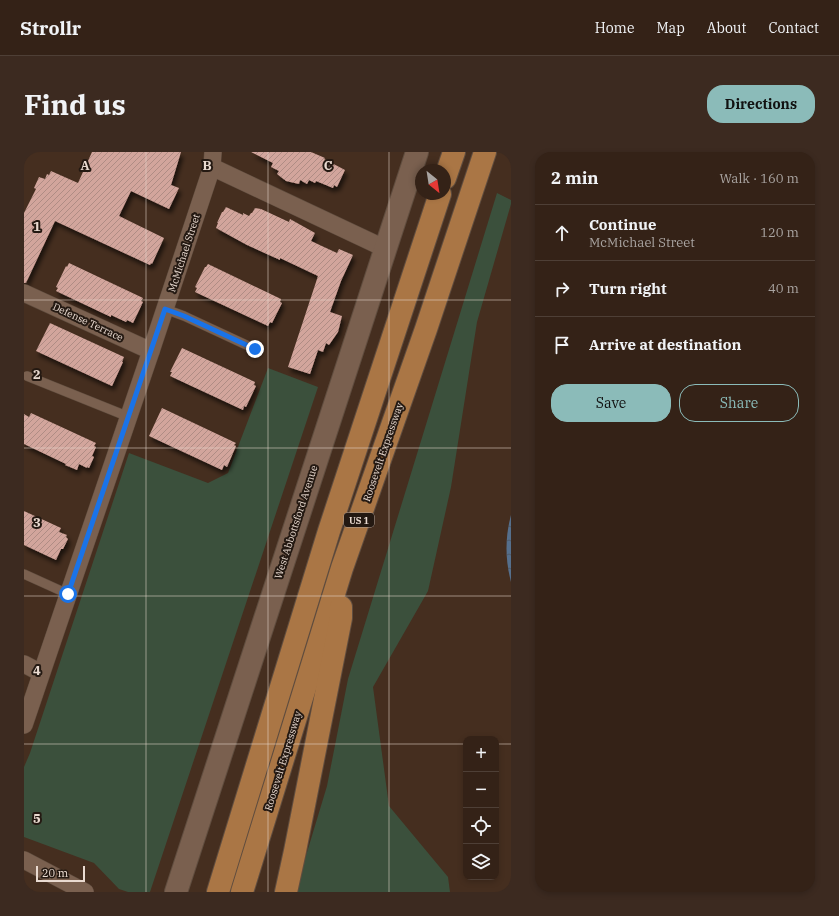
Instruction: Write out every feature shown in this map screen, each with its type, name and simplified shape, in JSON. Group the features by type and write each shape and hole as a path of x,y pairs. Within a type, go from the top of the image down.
{"highway":[{"path":"450,164 454,152"},
{"name":"Roosevelt Expressway","path":"242,892 342,568 426,329 485,152"},
{"name":"US 1","path":"218,892 329,531 438,200"},
{"path":"286,892 340,618 342,568"}],"street":[{"name":"West Abbottsford Avenue","path":"176,892 417,152"},
{"name":"McMichael Street","path":"24,725 151,352 212,159 386,249"},
{"name":"Defense Terrace","path":"24,293 151,352"},
{"path":"24,664 41,673"},
{"path":"24,860 86,892"}],"lane":[{"path":"165,309 184,316 255,349"},
{"path":"27,376 129,417"},
{"path":"24,574 68,594"}],"green space":[{"path":"497,193 511,200 511,204 477,322 451,487 428,591 373,687 389,806 448,877 450,892 295,892 327,786 348,679"},
{"path":"268,368 318,387 150,892 128,892 119,889 94,863 24,837 24,767 30,753 129,453 208,483 228,473"}],"water":[{"path":"511,515 511,582 506,548"}],"building":[{"path":"92,152 181,152 171,185 179,188 169,209 131,191 119,216 164,238 152,264 151,263 150,265 55,221 26,283 24,283 24,213 36,189 34,188 39,177 45,179 47,174 49,175 51,171 78,183"},
{"path":"251,152 311,152 325,158 324,159 345,170 337,187 334,185 333,188 316,181 315,183 309,180 307,184 300,180 299,184 286,181 277,174 279,171 271,167 273,163"},
{"path":"226,207 243,215 243,213 249,216 255,208 261,209 289,222 290,219 315,233 311,241 337,253 339,249 353,255 341,281 330,312 342,316 338,332 329,345 326,343 323,352 318,350 310,374 288,367 318,276 280,258 280,260 247,245 216,228 222,212"},
{"path":"69,263 143,298 141,301 143,302 133,323 127,320 126,322 111,315 111,317 56,291 58,288 56,287 66,266 67,267"},
{"path":"208,264 281,299 280,302 282,303 272,323 270,322 268,326 195,292 197,288 195,287"},
{"path":"50,323 124,357 112,386 36,351"},
{"path":"182,348 255,382 254,385 256,386 246,407 244,406 243,410 170,376 172,372 170,372"},
{"path":"162,408 236,443 227,467 224,465 222,470 149,436"},
{"path":"31,413 96,443 92,456 94,457 89,468 79,464 77,470 24,444 24,414 29,417"},
{"path":"24,511 61,528 59,532 67,535 66,537 68,539 56,560 24,545"}],"route":[{"path":"68,594 165,309 184,316 255,349"}]}
